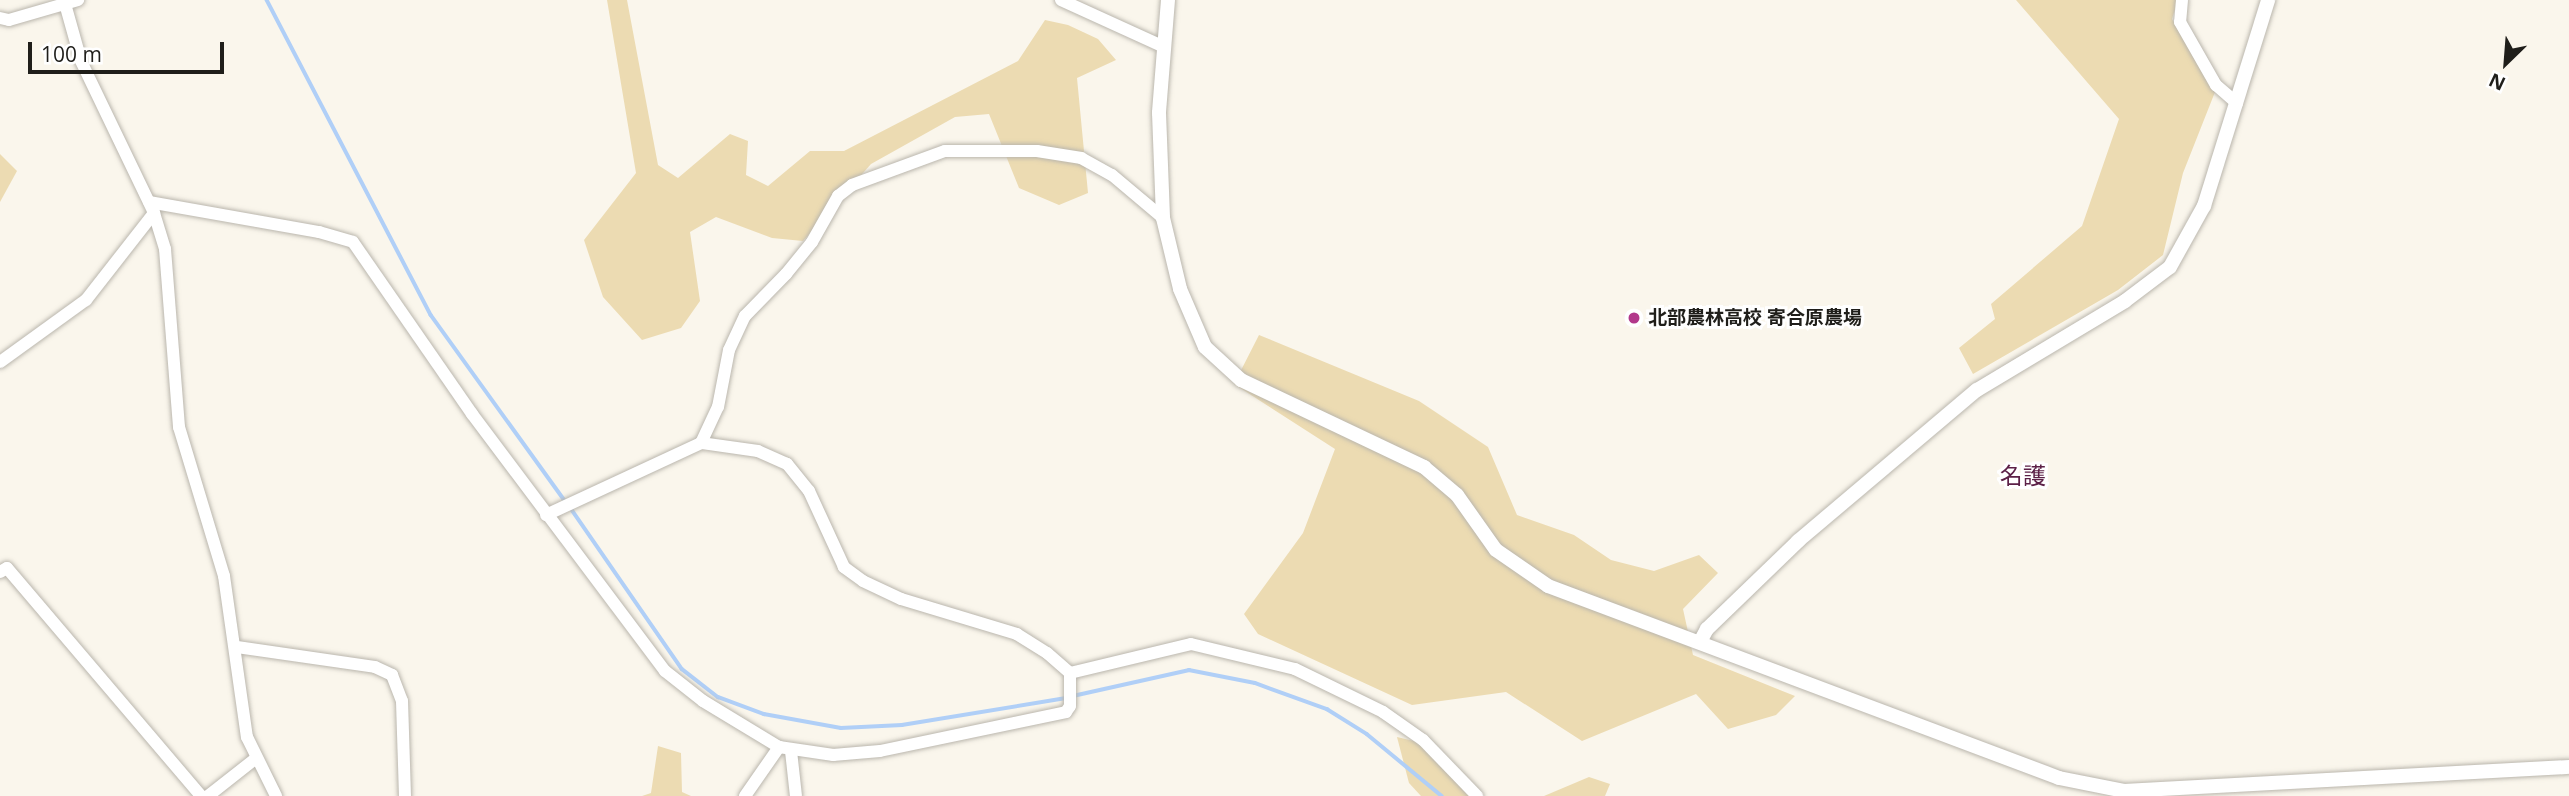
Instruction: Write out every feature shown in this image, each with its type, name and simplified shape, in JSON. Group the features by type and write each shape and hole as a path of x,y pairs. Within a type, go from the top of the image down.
{"street":[{"path":"1061,0 1162,46"},
{"path":"1168,0 1162,46 1158,163 1163,218 1180,289 1201,338 1219,363 1287,404 1424,467 1457,495 1496,550 1524,572 1548,586 2059,778 2124,794 2569,767"},
{"path":"2182,0 2180,22 2216,85 2236,103"},
{"path":"1700,642 1707,629 1798,541 1946,415 2031,356 2125,301 2170,267 2194,231 2268,0"},
{"path":"0,18 9,20 70,2 81,61 152,207 165,249 179,427 213,527 237,647 241,703 255,759 276,796"},
{"path":"701,443 718,407 729,350 745,316 786,274 812,242 838,196 852,185 945,151 1037,151 1081,158 1112,175 1163,218"},
{"path":"0,362 86,300 152,207"},
{"path":"152,207 319,232 353,242 546,515 665,671 703,701 785,749 833,755 880,751 1066,712 1070,706 1070,673"},
{"path":"546,515 701,443 758,451 787,464 809,491 844,567 863,582 901,599 1017,634 1070,673 1191,644 1294,669 1403,726 1448,762 1477,796"},
{"path":"0,572 7,568 201,796"},
{"path":"237,647 375,667 393,675 402,701 405,796"},
{"path":"745,796 785,749"},
{"path":"785,749 796,796"},
{"path":"208,796 255,759"}],"shaded area":[{"path":"607,0 627,0 658,165 678,178 730,134 748,141 746,175 768,186 810,151 844,151 1018,61 1045,20 1068,25 1098,39 1116,60 1077,78 1088,193 1059,205 1019,188 989,114 955,117 871,164 803,241 772,238 716,217 690,232 700,301 681,328 642,340 603,297 584,240 636,173"},
{"path":"2016,0 2178,0 2172,19 2215,92 2183,173 2163,255 2118,290 1973,374 1959,348 1995,319 1991,304 2082,226 2119,119"},
{"path":"0,154 17,171 0,202"},
{"path":"1259,335 1419,401 1488,447 1517,515 1574,535 1611,560 1654,571 1699,555 1718,573 1683,609 1693,655 1795,696 1776,715 1728,729 1696,694 1582,741 1506,692 1412,705 1258,634 1244,614 1303,533 1335,449 1234,384"},
{"path":"1397,737 1422,743 1471,796 1421,796 1409,783"},
{"path":"658,746 681,753 682,792 691,796 642,796 651,793"},
{"path":"1589,777 1610,784 1605,796 1544,796"}],"waterway":[{"path":"267,0 431,315 565,501"},
{"path":"570,507 682,669 718,697 764,714 841,728 902,725 1066,698"},
{"path":"1073,696 1189,670 1255,683 1327,709 1367,734 1442,796"}],"place":[{"name":"北部農林高校 寄合原農場","path":"1634,318"}],"district":[{"name":"名護","path":"2023,475"}]}
